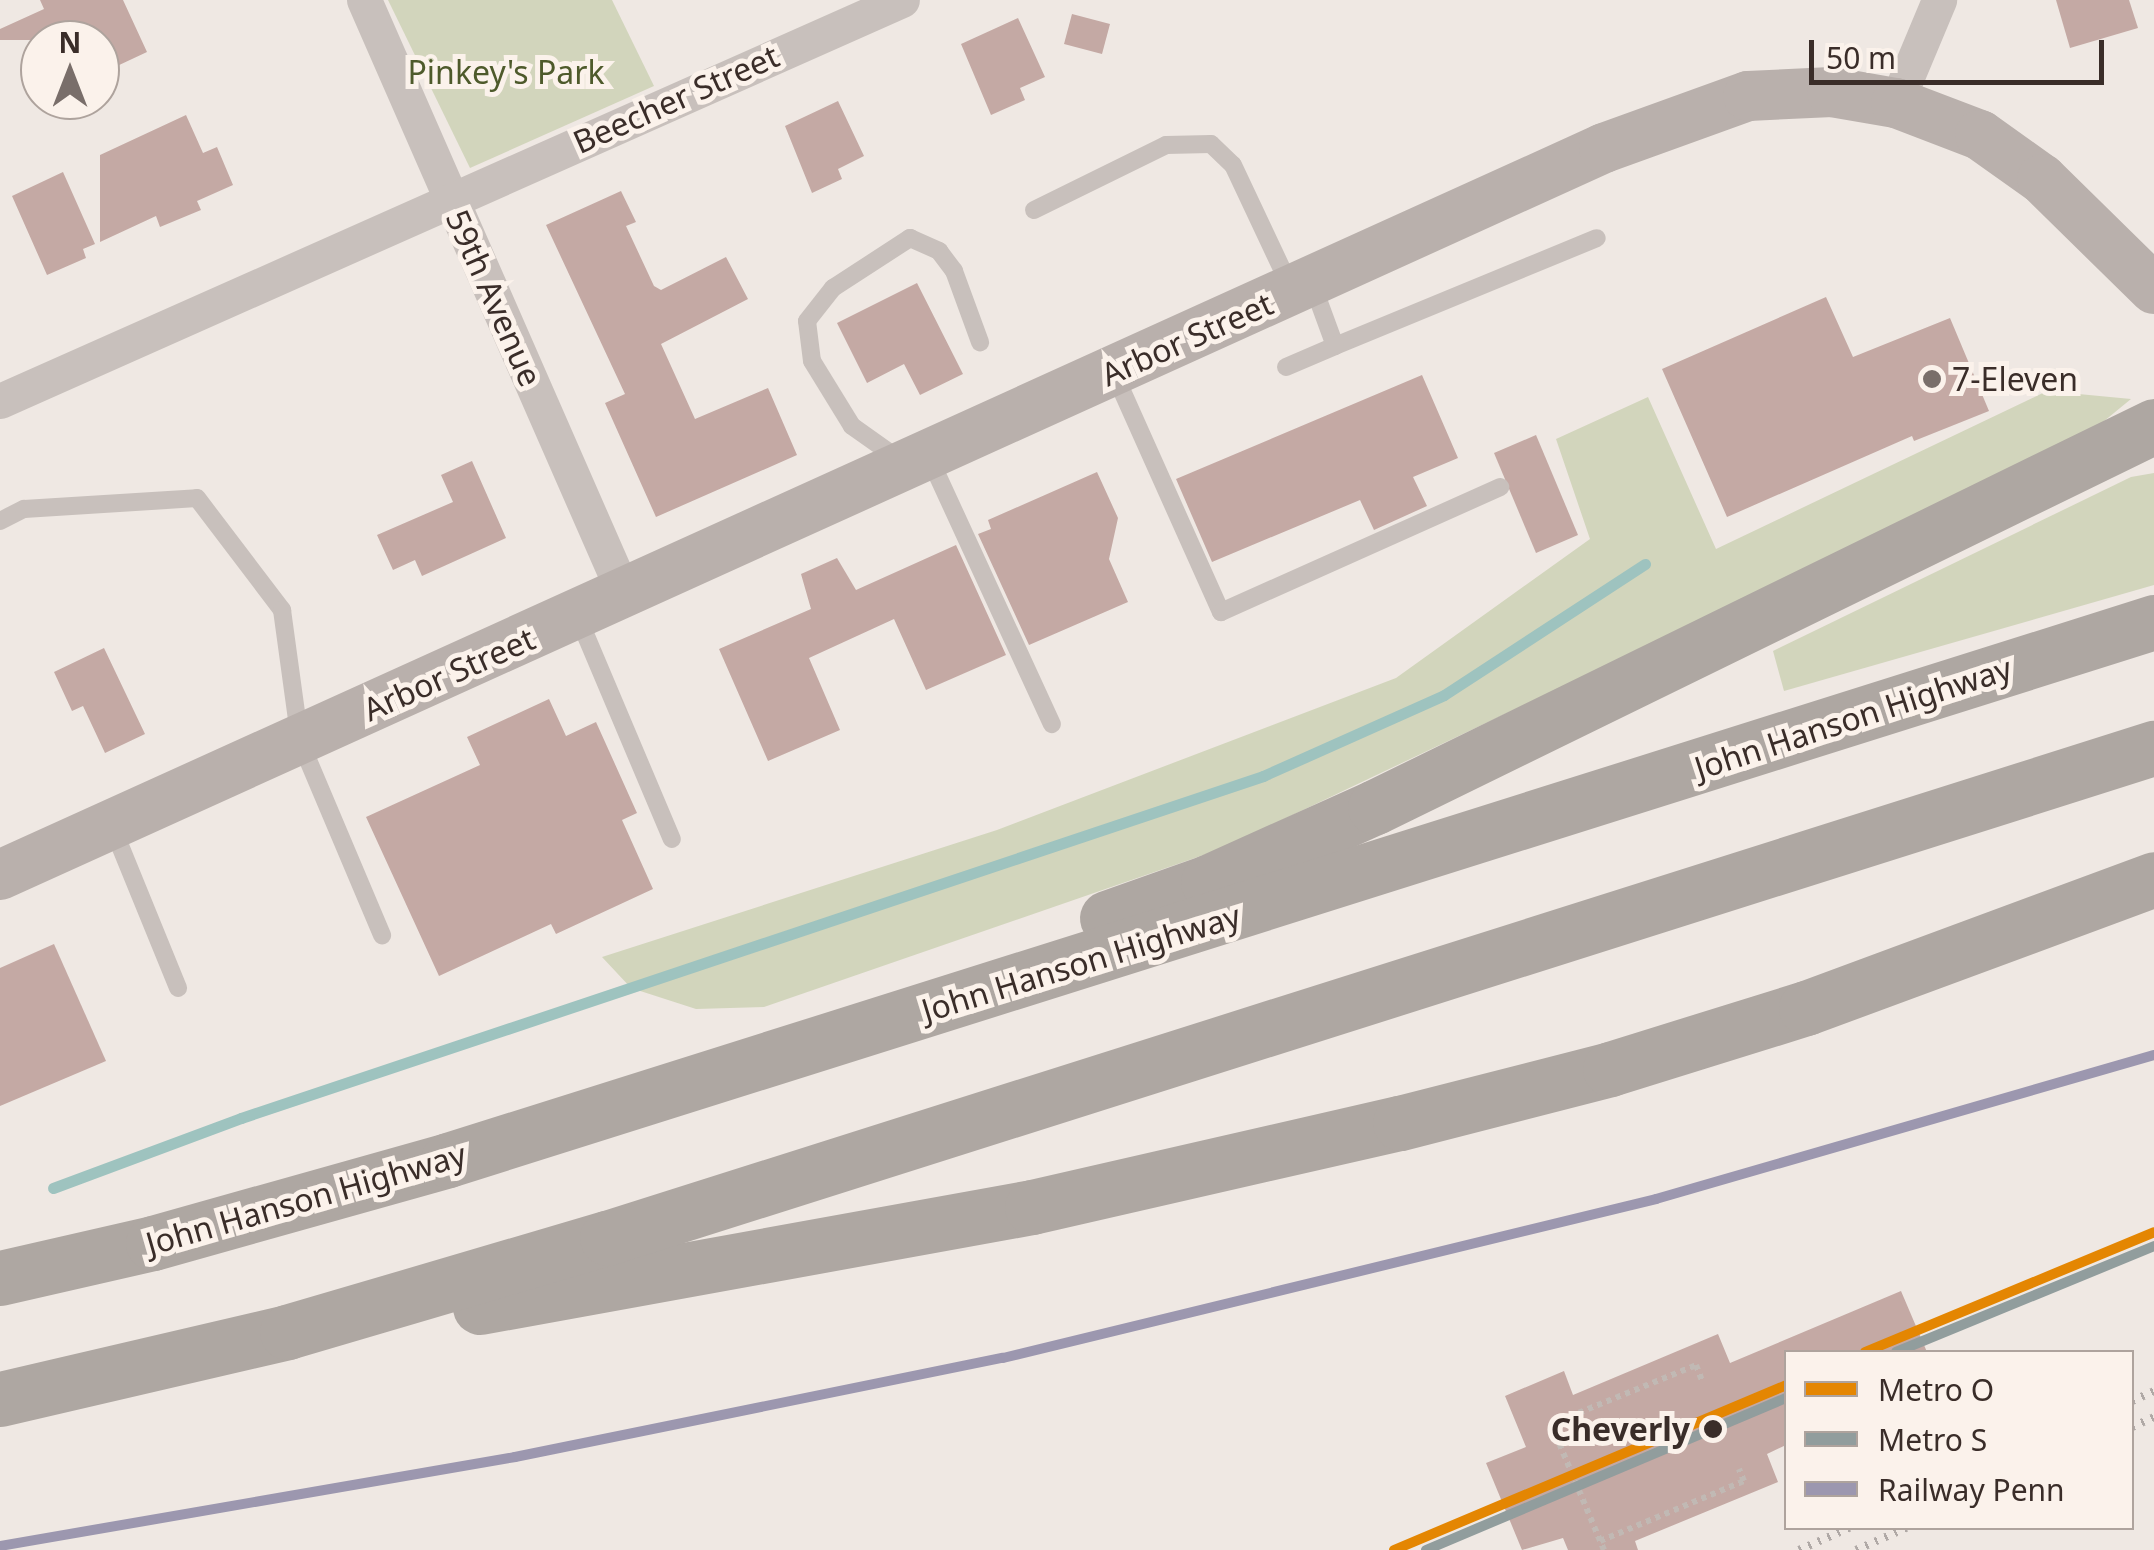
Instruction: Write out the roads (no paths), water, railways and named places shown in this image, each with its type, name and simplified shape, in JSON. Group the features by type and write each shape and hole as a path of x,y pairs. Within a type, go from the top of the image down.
{"highway":[{"path":"854,1034 1124,910 1208,882 1375,807 2154,426"},
{"name":"John Hanson Highway","path":"0,1278 344,1190 854,1034 2154,622"},
{"path":"182,1359 607,1238 2154,748"},
{"path":"0,1399 182,1359 1032,1208 1400,1123 1610,1069 1806,1008 2154,879"}],"main road":[{"name":"Arbor Street","path":"0,876 1686,114 1785,93 1832,92 1896,103 1980,135 2042,180 2154,289"}],"street":[{"name":"59th Avenue","path":"364,0 625,596"},
{"name":"Beecher Street","path":"0,402 450,198 902,0"},
{"path":"1896,103 1939,0"}],"lane":[{"path":"1034,210 1166,145 1210,144 1232,165 1336,346"},
{"path":"980,342 954,271 940,252 910,238 833,288 807,321 812,361 852,426 919,462 1052,724"},
{"path":"1286,367 1597,238"},
{"path":"1114,372 1221,612 1500,487"},
{"path":"0,520 24,510 197,498 282,610 300,741 382,935"},
{"path":"578,617 672,840"},
{"path":"112,826 178,988"}],"waterway":[{"path":"53,1188 241,1118 1263,776 1444,695 1645,564"}],"railway":[{"path":"2134,1400 2154,1391"},
{"path":"2134,1426 2154,1417"},
{"path":"1799,1550 1844,1530"},
{"path":"1856,1550 1901,1530"}],"metro line":[{"name":"O","path":"1870,1350 2154,1232"},
{"name":"S","path":"1901,1350 2154,1246"},
{"name":"O","path":"1394,1550 1784,1386"},
{"name":"S","path":"1426,1550 1784,1399"}],"rail line":[{"name":"Penn","path":"0,1546 515,1457 1003,1358 1656,1199 2154,1055"}],"place":[{"name":"7-Eleven","path":"1932,379"},
{"name":"Cheverly","path":"1713,1429"}],"park label":[{"name":"Pinkey's Park","path":"506,72"}]}
